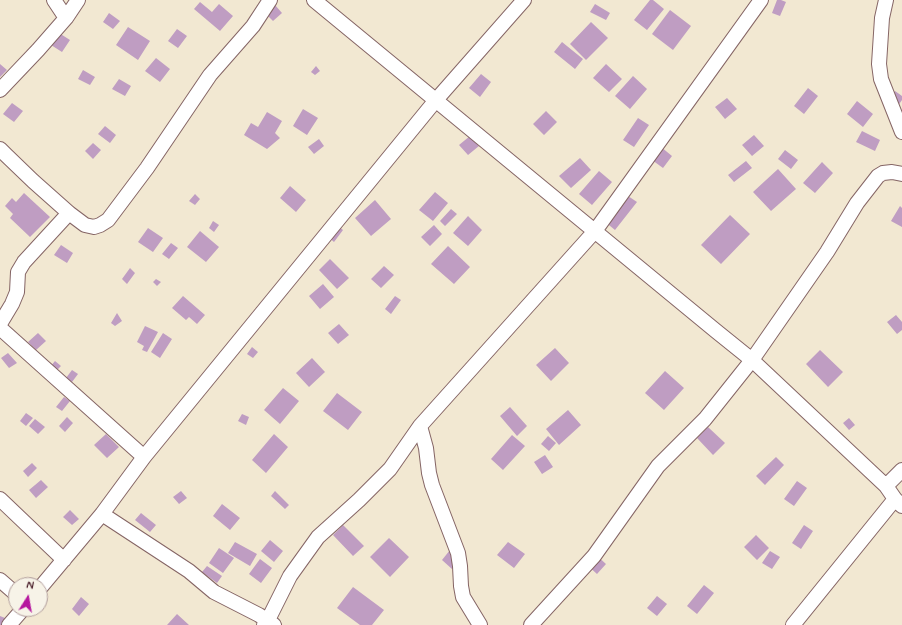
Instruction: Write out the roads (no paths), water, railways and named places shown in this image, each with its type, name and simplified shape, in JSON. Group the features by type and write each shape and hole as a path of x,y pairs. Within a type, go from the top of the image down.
{"street":[{"path":"54,0 66,18"},
{"path":"0,90 66,18 78,0"},
{"path":"0,149 69,213 85,225 94,227 100,225 108,220 147,168 210,75 253,26 270,0"},
{"path":"314,0 752,360 886,486 898,502 793,625"},
{"path":"48,579 102,514 144,457 436,100 524,0"},
{"path":"102,514 189,571 214,592 259,615 269,623 290,576 318,537 359,500 390,469 420,426 595,231 761,0"},
{"path":"886,0 882,18 879,64 881,79 902,132"},
{"path":"531,625 594,556 658,466 704,419 752,360 827,252 857,203 878,176 883,173 899,170"},
{"path":"0,324 12,304 17,292 18,272 24,262 69,213"},
{"path":"0,328 144,457"},
{"path":"420,426 426,448 432,485 458,553 463,597 480,625"},
{"path":"886,486 902,470"},
{"path":"0,499 64,560"},
{"path":"0,580 8,587"},
{"path":"9,625 16,617"}]}
